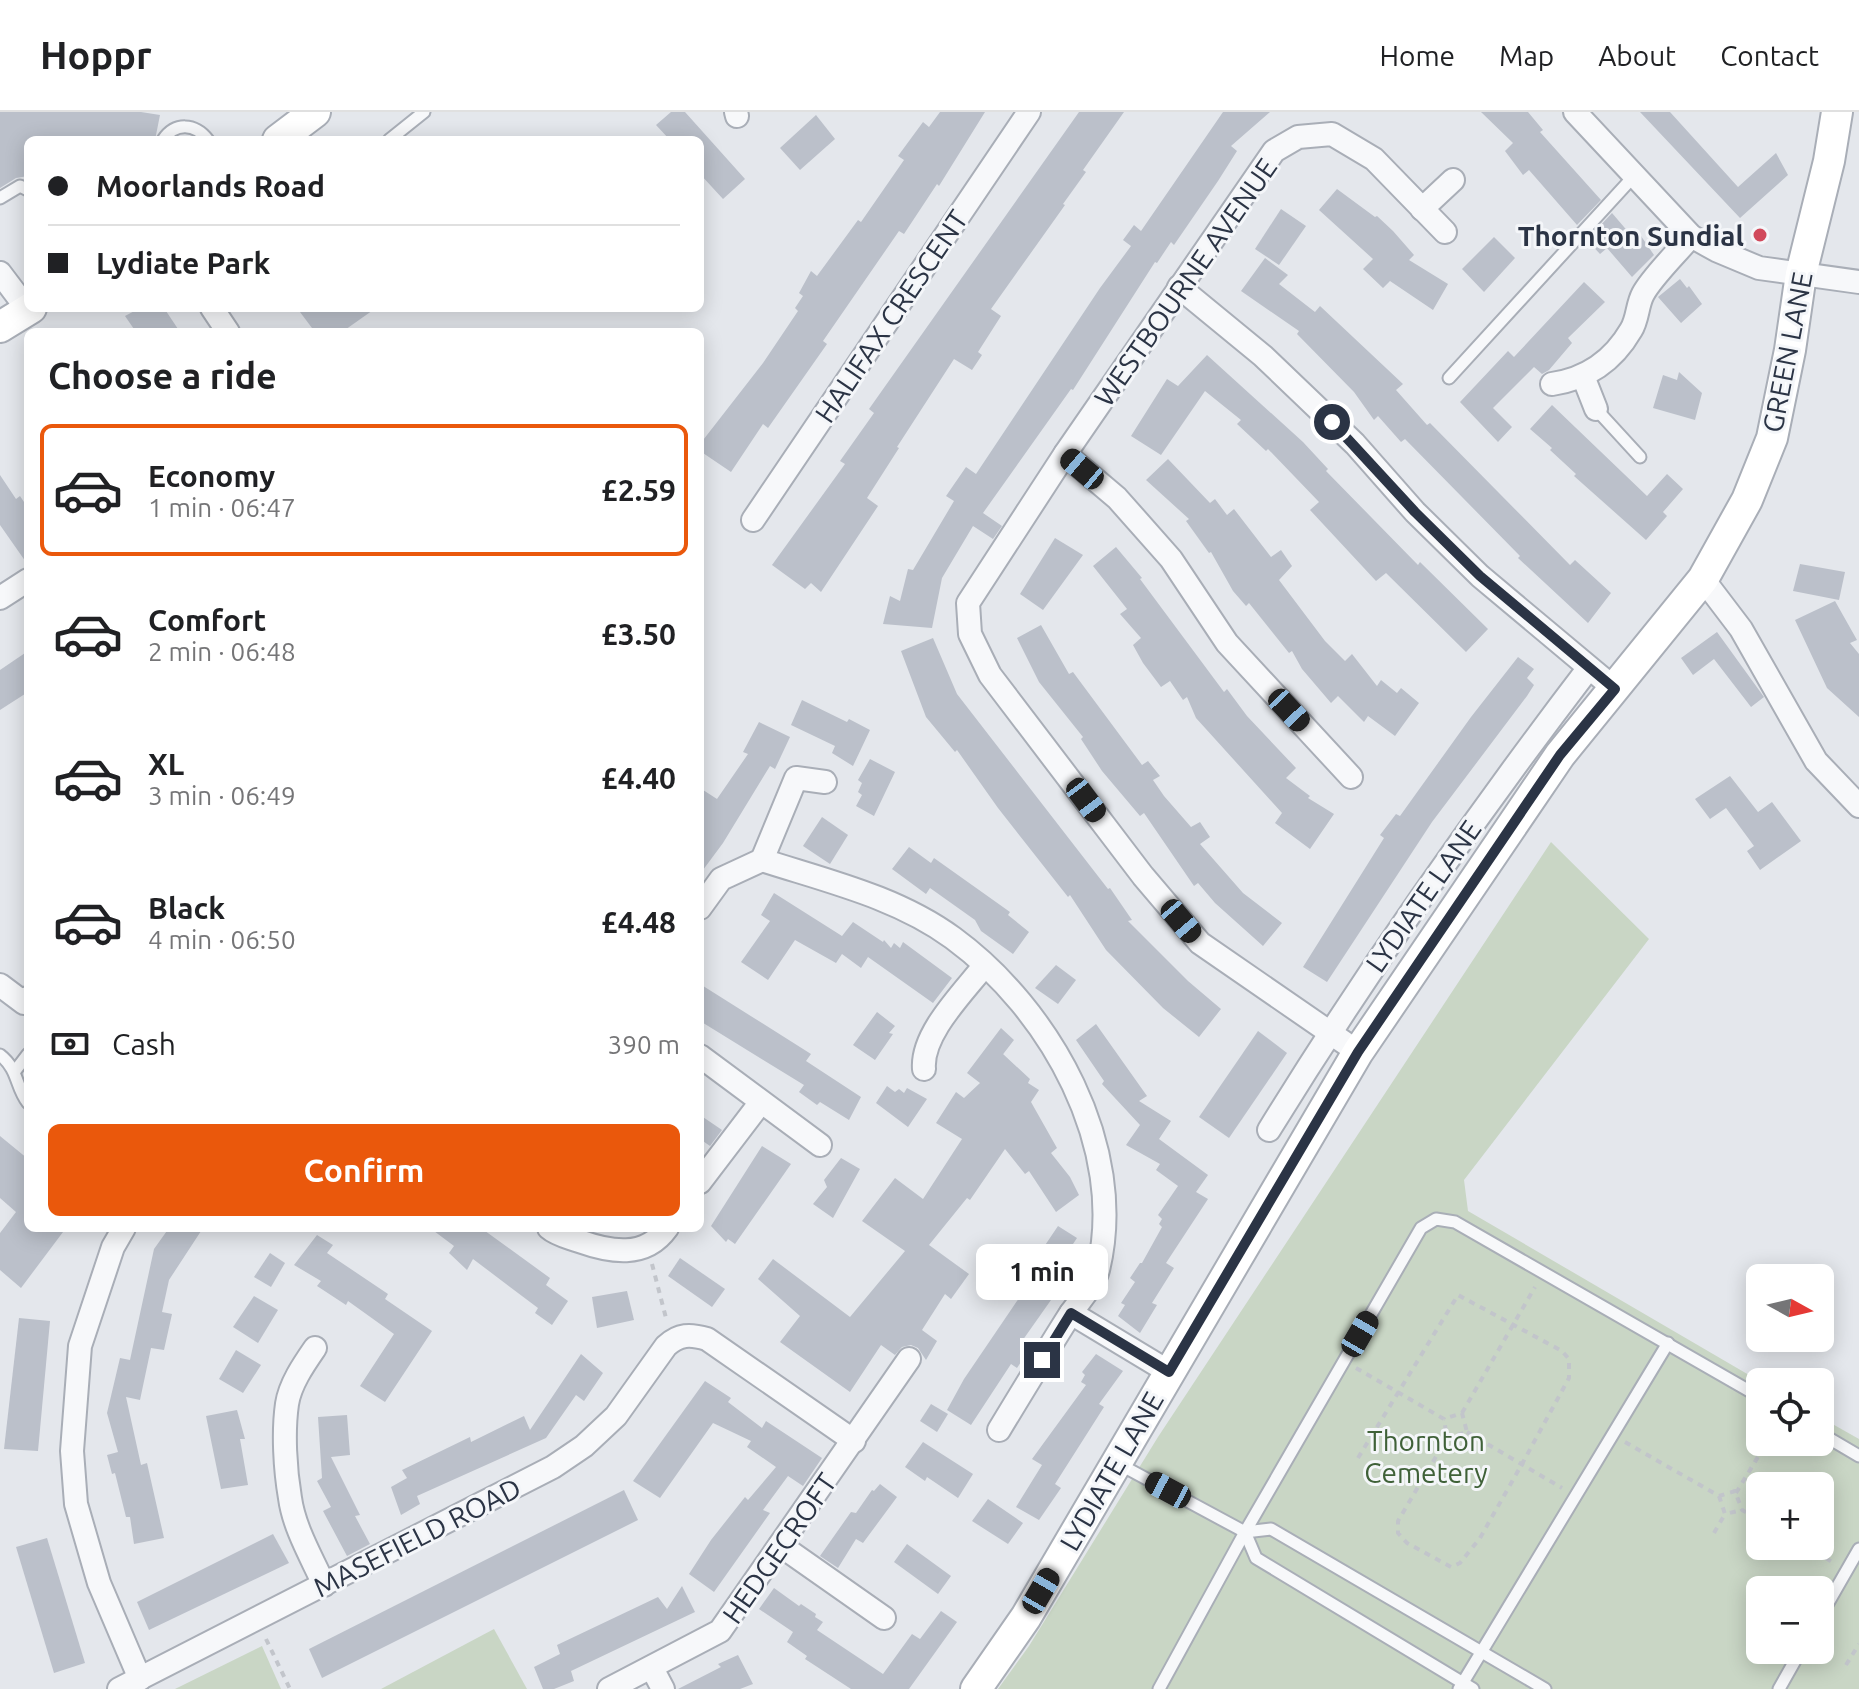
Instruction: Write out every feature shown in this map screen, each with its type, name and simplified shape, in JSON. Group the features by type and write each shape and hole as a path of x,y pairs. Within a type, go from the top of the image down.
{"main road":[{"path":"283,136 315,112"},
{"name":"GREEN LANE","path":"1703,579 1747,500 1772,438 1790,350 1801,274 1829,161 1837,112"},
{"path":"0,327 25,312"},
{"name":"LYDIATE LANE","path":"976,1689 1026,1617 1358,1052 1560,755 1703,579"}],"street":[{"name":"HALIFAX CRESCENT","path":"753,520 1029,112"},
{"path":"1575,112 1691,236 1759,268 1859,282"},
{"name":"WESTBOURNE AVENUE","path":"1358,1052 1200,943 1143,876 990,675 970,634 968,603 1065,454 1274,151 1298,137 1332,134 1374,159 1445,232"},
{"path":"1422,209 1453,180"},
{"path":"1552,384 1574,381 1597,369 1633,328 1643,294 1691,236"},
{"path":"0,273 24,302"},
{"path":"1179,287 1263,356 1355,444 1415,512 1480,576 1615,689"},
{"path":"1583,376 1596,409"},
{"path":"1065,454 1117,498 1171,559 1227,643 1351,777"},
{"path":"1703,579 1741,629 1816,761 1859,806"},
{"path":"0,598 24,583"},
{"name":"LYDIATE LANE","path":"1269,1130 1328,1033 1506,777 1588,669"},
{"path":"762,860 796,778 825,782"},
{"path":"704,902 721,879 762,860 885,899 953,937 1016,995 1061,1060 1094,1135 1104,1182 1104,1221 1097,1273 999,1430"},
{"path":"924,1069 923,1054 930,1036 984,966"},
{"path":"0,985 24,1001"},
{"path":"704,1059 820,1145"},
{"path":"704,1177 761,1102"},
{"path":"122,1232 113,1247 80,1346 72,1451 76,1504 99,1583 140,1679"},
{"path":"559,1232 619,1253 647,1247 663,1232"},
{"path":"1071,1313 1169,1372"},
{"path":"674,1339 693,1335 707,1339 854,1441"},
{"name":"MASEFIELD ROAD","path":"119,1689 553,1467 584,1446 616,1416 674,1339"},
{"path":"315,1348 298,1374 287,1402 287,1446 290,1500 307,1549 324,1585"},
{"name":"HEDGECROFT","path":"609,1689 720,1631 909,1359"},
{"path":"780,1545 884,1618"},
{"path":"652,1668 663,1689"}],"lane":[{"path":"394,136 424,112"},
{"path":"166,136 171,130 180,127 194,128 203,136"},
{"path":"1449,378 1634,176"},
{"path":"0,198 20,186 24,188"},
{"path":"1596,409 1640,457"},
{"path":"0,1055 15,1071 24,1097"},
{"path":"15,1071 24,1059"},
{"path":"1159,1689 1245,1532 1421,1228 1436,1219 1455,1222 1746,1389"},
{"path":"1245,1532 1256,1558 1465,1687 1668,1343"},
{"path":"1834,1441 1859,1456"},
{"path":"1116,1463 1245,1532 1271,1529 1545,1689"},
{"path":"1834,1593 1859,1549"},
{"path":"1779,1689 1793,1664"}],"path":[{"path":"647,1247 674,1339"},
{"path":"1344,1361 1444,1419 1462,1413 1544,1273"},
{"path":"1358,1458 1458,1295 1562,1351 1569,1359 1569,1378 1522,1464 1480,1538 1460,1563 1451,1567 1407,1543 1398,1533 1398,1521 1447,1438 1444,1419"},
{"path":"1462,1413 1467,1432 1576,1497"},
{"path":"1447,1438 1467,1432"},
{"path":"1613,1435 1719,1496 1736,1493 1758,1456"},
{"path":"1736,1493 1742,1510 1746,1512"},
{"path":"1719,1496 1725,1514"},
{"path":"1714,1533 1725,1514 1742,1510"},
{"path":"1830,1560 1847,1570"},
{"path":"266,1639 290,1689"},
{"path":"1846,1665 1859,1644"}],"green space":[{"name":"Thornton Cemetery","path":"1551,842 1649,939 1464,1180 1468,1211 1746,1373 1746,1456 1834,1456 1834,1425 1859,1439 1859,1689 998,1689 1029,1646 1158,1437"},
{"path":"494,1629 527,1689 381,1689"},
{"path":"262,1646 281,1689 175,1689"}],"building":[{"path":"0,112 141,112 160,115 156,136 24,136 24,177 0,188"},
{"path":"671,112 685,112 745,179 723,199 704,178 704,136 666,136 656,125"},
{"path":"940,112 985,112 939,186 937,184 904,234 899,231 823,341 827,344 768,428 763,424 731,472 704,454 704,439 763,363 798,311 795,308 803,296 799,293 811,271 817,276 858,220 861,222 904,160 898,156 923,122 929,127"},
{"path":"1079,112 1124,112 1083,170 1086,172 1065,205 991,309 1001,316 978,352 982,355 972,370 954,359 867,498 878,506 821,592 811,583 805,589 772,565 845,464 840,461 874,413 869,409"},
{"path":"1223,112 1270,112 1231,146 1237,151 1218,181 1174,245 1171,242 1155,262 1073,390 983,513 1002,526 993,539 973,526 942,578 932,628 883,624 890,596 900,601 908,569 913,570 954,501 946,496 966,467 976,474 1131,246 1123,240 1134,225 1141,231"},
{"path":"1481,112 1528,112 1543,130 1540,132 1601,200 1577,225 1529,170 1523,175 1505,151 1513,143"},
{"path":"1640,112 1670,112 1738,187 1776,153 1788,175 1740,218"},
{"path":"816,115 835,139 800,170 780,148"},
{"path":"1337,189 1393,231 1414,255 1409,260 1448,284 1433,310 1390,281 1383,288 1363,269 1373,259 1319,210"},
{"path":"1281,209 1306,226 1279,265 1255,249"},
{"path":"1612,213 1636,241 1641,236 1654,255 1632,277 1607,248 1600,254 1587,240"},
{"path":"1494,237 1515,258 1484,292 1462,269"},
{"path":"1265,258 1288,275 1279,284 1315,312 1320,306 1403,384 1396,390 1427,425 1430,423 1570,565 1575,560 1611,593 1588,623 1518,558 1520,556 1405,439 1401,442 1378,416 1374,420 1354,392 1297,334 1299,331 1241,291"},
{"path":"1680,279 1702,304 1681,323 1658,297"},
{"path":"1584,282 1605,302 1568,338 1572,343 1549,370 1542,374 1534,367 1493,408 1512,427 1498,442 1460,402 1508,351 1514,357"},
{"path":"132,312 167,312 177,328 133,328 125,316"},
{"path":"300,312 370,312 348,328 312,328"},
{"path":"1207,355 1303,442 1328,469 1326,471 1418,565 1420,562 1488,629 1466,652 1386,573 1376,581 1310,510 1319,502 1268,449 1266,451 1237,424 1241,420 1205,391 1161,455 1131,436 1167,379 1178,386"},
{"path":"1679,372 1702,393 1695,420 1653,408 1663,375 1677,380"},
{"path":"1552,405 1647,496 1667,474 1683,489 1663,512 1667,516 1646,540 1574,476 1576,474 1550,450 1552,448 1530,429"},
{"path":"1168,459 1210,503 1215,499 1227,515 1234,509 1271,557 1281,550 1292,566 1279,580 1325,641 1345,661 1352,654 1377,686 1381,680 1397,693 1401,688 1419,703 1395,736 1368,716 1364,722 1338,696 1331,703 1302,669 1292,651 1289,653 1249,603 1246,606 1233,591 1211,552 1186,521 1189,519 1146,480"},
{"path":"0,475 16,499 20,496 24,502 24,559 0,525"},
{"path":"1055,538 1083,555 1043,610 1020,594"},
{"path":"1116,547 1224,692 1227,689 1247,716 1296,768 1286,778 1310,796 1308,798 1334,814 1310,849 1275,823 1282,813 1196,718 1187,697 1183,700 1170,681 1161,687 1143,663 1133,645 1141,638 1120,614 1127,609 1093,566"},
{"path":"1800,564 1845,572 1839,600 1793,591"},
{"path":"1835,601 1857,640 1850,643 1859,654 1859,717 1827,688 1795,620"},
{"path":"1041,625 1069,674 1073,672 1142,765 1148,761 1160,776 1153,780 1164,796 1191,827 1200,822 1210,837 1200,844 1243,893 1282,923 1263,946 1215,903 1198,883 1194,886 1144,813 1140,816 1102,771 1081,739 1083,737 1039,682 1017,638"},
{"path":"1717,632 1764,697 1751,707 1714,659 1693,675 1681,658"},
{"path":"933,638 957,694 1110,888 1132,920 1128,921 1221,1009 1199,1037 1163,1008 1106,950 1070,895 1068,897 998,808 957,750 955,752 926,717 901,651"},
{"path":"24,654 24,695 0,710 0,670"},
{"path":"1518,657 1534,669 1527,678 1534,685 1527,696 1432,822 1327,982 1303,967 1384,838 1380,835 1396,814 1400,816"},
{"path":"802,700 870,730 853,766 832,753 835,746 791,725"},
{"path":"759,722 790,737 775,769 770,766 704,869 704,791 717,799 748,754 743,752"},
{"path":"870,759 895,772 874,816 856,806 862,795 858,792 862,783 858,780"},
{"path":"1730,776 1758,812 1772,802 1801,841 1760,870 1747,851 1754,846 1726,808 1710,819 1695,799"},
{"path":"822,817 848,835 830,864 803,846"},
{"path":"909,847 931,863 934,858 1010,912 1008,915 1029,932 1013,954 981,931 975,920 930,888 926,894 892,869"},
{"path":"774,893 842,936 853,922 884,940 891,948 894,943 900,948 903,942 952,978 933,1003 868,957 861,968 842,954 836,963 795,940 768,980 741,962 770,921 761,915"},
{"path":"1056,965 1076,980 1058,1004 1035,988"},
{"path":"704,987 811,1054 806,1061 861,1097 849,1120 820,1102 817,1105 799,1092 804,1085 704,1023"},
{"path":"877,1012 895,1026 875,1060 853,1045"},
{"path":"1096,1024 1147,1096 1139,1101 1171,1121 1159,1139 1208,1175 1196,1192 1208,1199 1166,1263 1174,1268 1152,1303 1157,1305 1140,1333 1118,1316 1125,1305 1121,1303 1135,1282 1130,1278 1162,1227 1159,1224 1162,1219 1158,1215 1178,1186 1156,1170 1160,1164 1126,1145 1140,1125 1102,1084 1104,1081 1076,1040"},
{"path":"1001,1028 1014,1040 1003,1054 1030,1079 1028,1083 1039,1090 1031,1102 1057,1148 1051,1153 1070,1177 1079,1195 1056,1212 1029,1171 1025,1174 1005,1149 970,1200 967,1198 929,1245 969,1274 951,1299 945,1294 922,1330 937,1341 926,1360 918,1348 911,1345 902,1347 895,1355 881,1345 850,1392 780,1342 800,1316 758,1279 773,1259 850,1317 905,1251 862,1221 895,1178 923,1199 962,1139 936,1123 956,1092 964,1098 980,1083 967,1073"},
{"path":"1258,1031 1287,1053 1229,1138 1199,1117"},
{"path":"887,1086 895,1092 899,1089 904,1093 907,1088 927,1099 908,1127 876,1103"},
{"path":"704,1118 722,1130 710,1146 704,1142"},
{"path":"0,1136 24,1156 24,1232 63,1232 21,1288 0,1270 0,1233 16,1212 0,1198"},
{"path":"762,1146 791,1164 735,1244 728,1239 726,1242 711,1226"},
{"path":"841,1158 860,1169 833,1218 813,1204 827,1187 824,1180"},
{"path":"1058,1226 1077,1238 1063,1259 1069,1264 1047,1298 1051,1300 1020,1344 1029,1350 1017,1368 1011,1364 971,1425 947,1410 964,1379 1038,1270 1031,1266"},
{"path":"166,1232 200,1232 169,1280 162,1312 172,1314 164,1350 151,1348 140,1400 126,1397 141,1465 147,1463 164,1538 134,1544 130,1517 126,1517 107,1455 118,1452 107,1413 120,1358 130,1360 154,1249"},
{"path":"435,1232 487,1232 550,1278 546,1285 568,1301 552,1325 535,1313 538,1308 473,1259 467,1270 449,1253 454,1246"},
{"path":"317,1235 333,1245 327,1253 388,1294 385,1299 432,1331 385,1402 360,1386 394,1334 348,1301 346,1305 317,1286 321,1281 294,1265"},
{"path":"270,1253 285,1263 271,1287 254,1277"},
{"path":"680,1258 725,1289 712,1307 668,1276"},
{"path":"627,1291 634,1320 597,1328 592,1297"},
{"path":"254,1296 278,1310 258,1343 233,1327"},
{"path":"19,1318 50,1321 38,1451 4,1449"},
{"path":"236,1350 261,1365 243,1393 219,1379"},
{"path":"581,1354 603,1373 584,1401 576,1395 546,1438 417,1496 420,1504 401,1515 391,1487 407,1478 402,1470 470,1437 471,1442 524,1416 530,1430"},
{"path":"1096,1354 1123,1371 1099,1404 1104,1407 1055,1484 1061,1488 1039,1520 1016,1507 1042,1465 1032,1459 1086,1385 1081,1382 1085,1375 1082,1372"},
{"path":"705,1381 731,1398 728,1402 762,1428 766,1421 822,1458 803,1486 788,1476 763,1510 770,1513 714,1592 689,1574 745,1497 748,1500 776,1467 747,1447 751,1441 713,1423 660,1498 633,1481"},
{"path":"931,1404 948,1414 937,1432 920,1421"},
{"path":"237,1410 245,1439 240,1439 248,1485 221,1489 206,1416"},
{"path":"347,1415 350,1455 331,1457 360,1515 355,1516 370,1544 347,1556 323,1511 331,1507 317,1481 322,1478 318,1417"},
{"path":"923,1442 973,1474 958,1498 927,1477 925,1481 905,1467"},
{"path":"880,1484 897,1497 863,1543 856,1539 838,1568 820,1556 851,1512 856,1513"},
{"path":"624,1490 638,1520 322,1678 309,1649"},
{"path":"988,1499 1023,1523 1008,1544 972,1521"},
{"path":"273,1534 289,1563 149,1630 137,1602"},
{"path":"47,1538 85,1663 54,1673 16,1547"},
{"path":"907,1544 951,1576 938,1594 894,1562"},
{"path":"682,1586 695,1612 571,1671 574,1681 554,1689 543,1689 534,1667 560,1654 557,1645 658,1597 667,1609"},
{"path":"774,1588 816,1614 815,1617 823,1622 817,1630 883,1674 912,1634 920,1639 941,1611 957,1622 909,1689 851,1689 805,1659 807,1656 787,1642 793,1632 759,1609"},
{"path":"738,1655 753,1684 740,1689 678,1689 721,1667 718,1664"}],"place":[{"name":"Thornton Sundial","path":"1760,235"}],"route":[{"path":"1042,1360 1071,1313 1169,1372 1358,1052 1560,755 1615,689 1480,576 1415,512 1332,422"}]}
